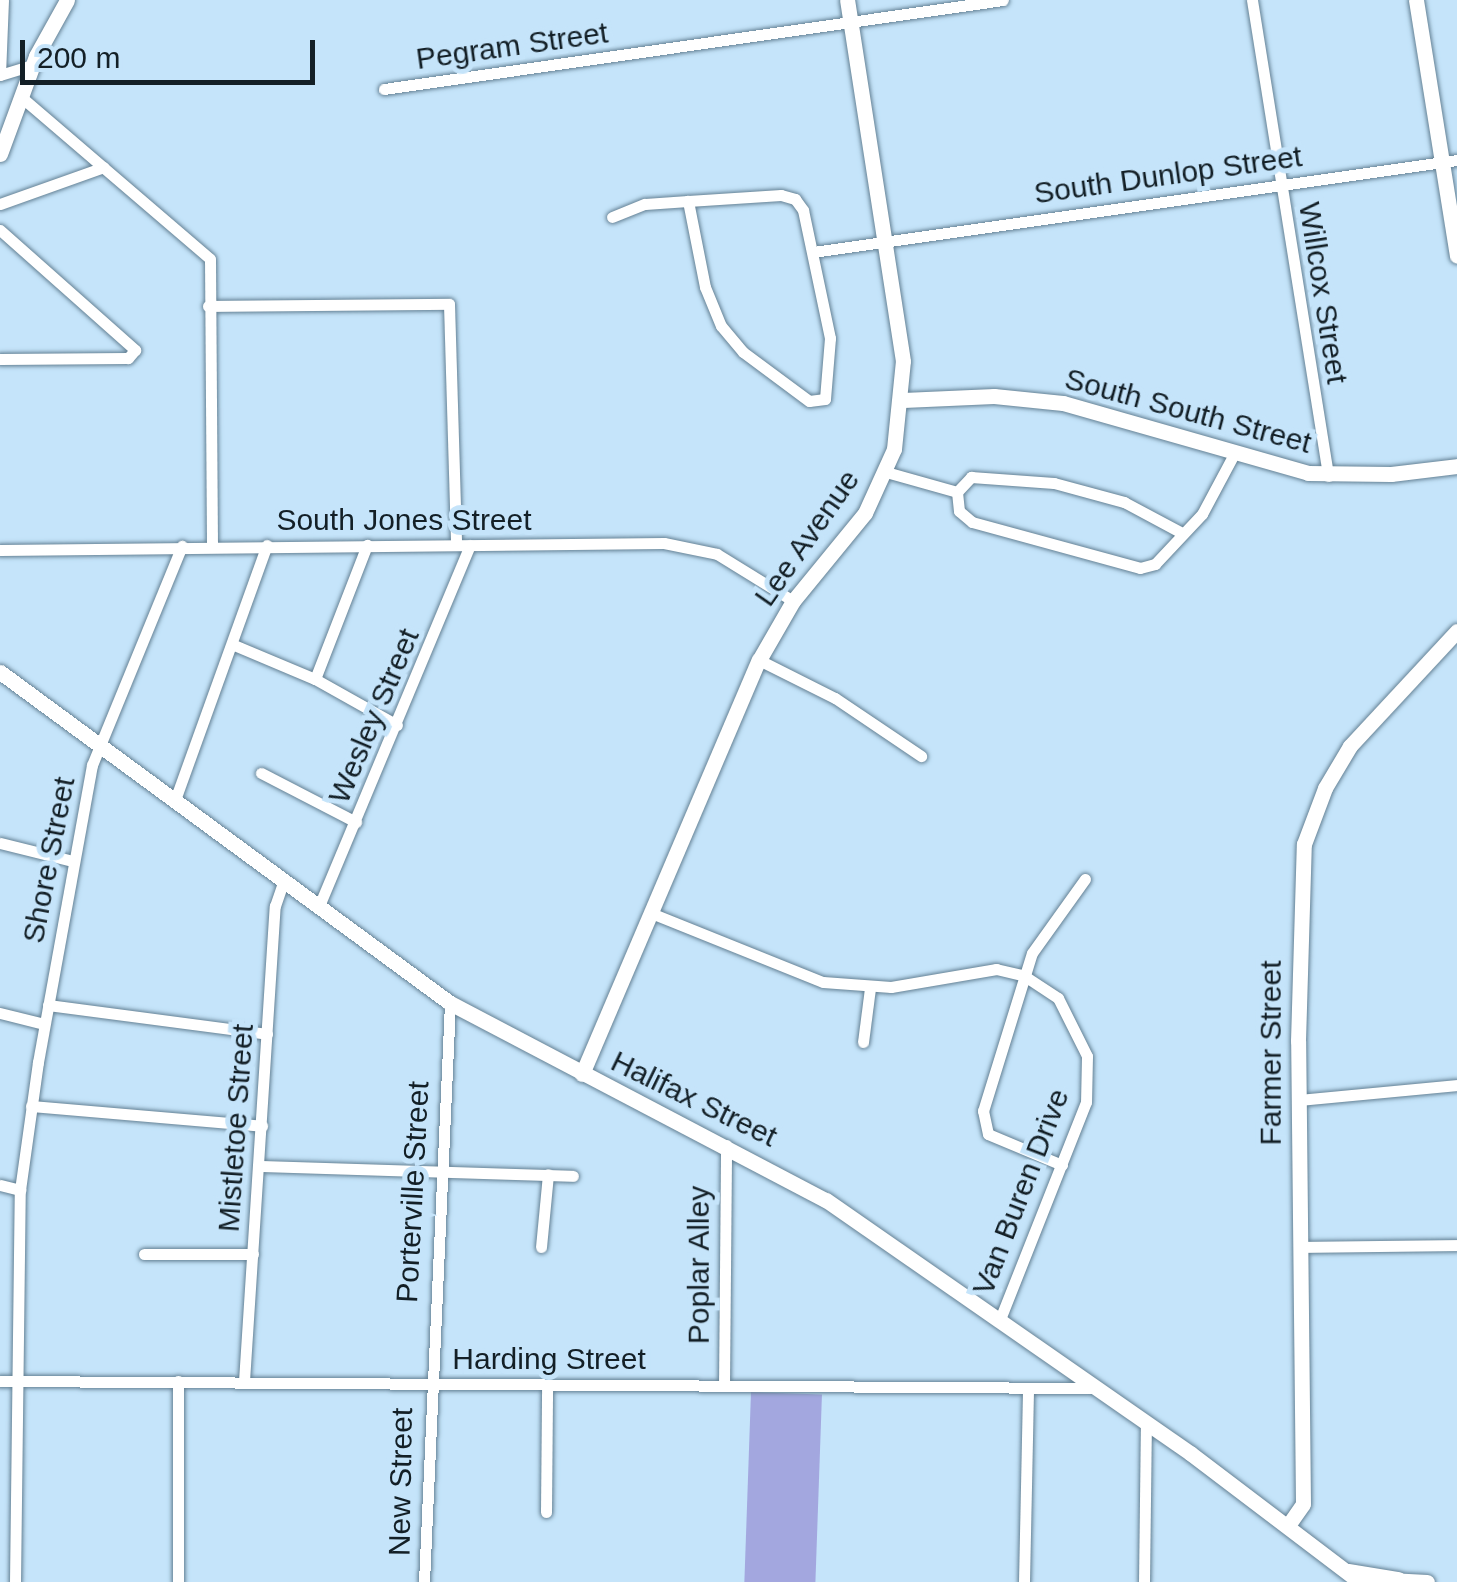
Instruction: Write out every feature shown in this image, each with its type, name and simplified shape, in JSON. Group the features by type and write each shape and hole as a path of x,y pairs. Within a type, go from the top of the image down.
{"street":[{"path":"3,0 0,75 32,65"},
{"path":"0,154 32,65 67,0"},
{"name":"Lee Avenue","path":"582,1074 759,660 794,601 850,535 886,472 904,400 885,242 847,0"},
{"name":"Pegram Street","path":"384,89 1003,0"},
{"name":"Willcox Street","path":"1252,0 1328,476"},
{"path":"1416,0 1450,161 1457,256"},
{"path":"20,96 208,254 212,546"},
{"name":"South Dunlop Street","path":"813,252 1450,161"},
{"path":"0,204 104,167"},
{"path":"612,216 632,206 688,201 788,196 803,210 830,338 830,385 825,399 808,401 731,340 705,287 688,201"},
{"path":"0,230 134,345 130,358 0,359"},
{"path":"208,306 449,304 456,545"},
{"name":"South South Street","path":"904,400 994,396 1063,403 1234,454 1328,476 1457,466"},
{"path":"1182,533 1124,502 1054,483 971,477 957,492 959,511 972,522 1140,568 1155,564 1182,533 1222,486 1234,454"},
{"path":"886,472 957,492"},
{"name":"South Jones Street","path":"0,550 680,544 730,560 794,601"},
{"path":"316,679 367,545"},
{"name":"Wesley Street","path":"319,906 470,545"},
{"name":"Shore Street","path":"15,1582 20,1190 44,1024 73,860 101,746 182,546"},
{"path":"175,800 234,645 266,546"},
{"name":"Farmer Street","path":"1289,1524 1303,1504 1298,896 1314,814 1350,746 1457,632"},
{"path":"234,645 316,679 397,724"},
{"path":"759,660 835,698 922,756"},
{"name":"Halifax Street","path":"0,672 450,1003 804,1186 1146,1422 1289,1524 1354,1576"},
{"path":"261,773 356,822"},
{"path":"0,843 73,860"},
{"path":"1062,1165 991,1136 983,1121 1023,975 1038,942 1085,879"},
{"name":"Mistletoe Street","path":"244,1382 275,906 284,880"},
{"path":"651,913 801,976 870,988 980,969 1023,975"},
{"name":"Van Buren Drive","path":"1000,1320 1086,1102 1087,1056 1058,998 1023,975"},
{"path":"863,1042 870,988"},
{"name":"Porterville Street","path":"428,1383 450,1003"},
{"path":"48,1005 267,1034"},
{"path":"0,1012 44,1024"},
{"path":"1299,1100 1457,1085"},
{"path":"31,1106 262,1126"},
{"name":"Poplar Alley","path":"724,1386 726,1145"},
{"path":"259,1166 574,1176"},
{"path":"541,1247 548,1174"},
{"path":"0,1185 20,1190"},
{"path":"1300,1246 1457,1245"},
{"path":"144,1254 253,1254"},
{"name":"Harding Street","path":"0,1380 1098,1388"},
{"path":"178,1381 178,1582"},
{"name":"New Street","path":"424,1582 428,1383"},
{"path":"546,1512 547,1384"},
{"path":"1024,1582 1028,1388"},
{"path":"1144,1582 1146,1422"},
{"path":"1354,1576 1423,1582"}],"shaded area":[{"path":"751,1392 822,1394 815,1582 744,1582"}]}
